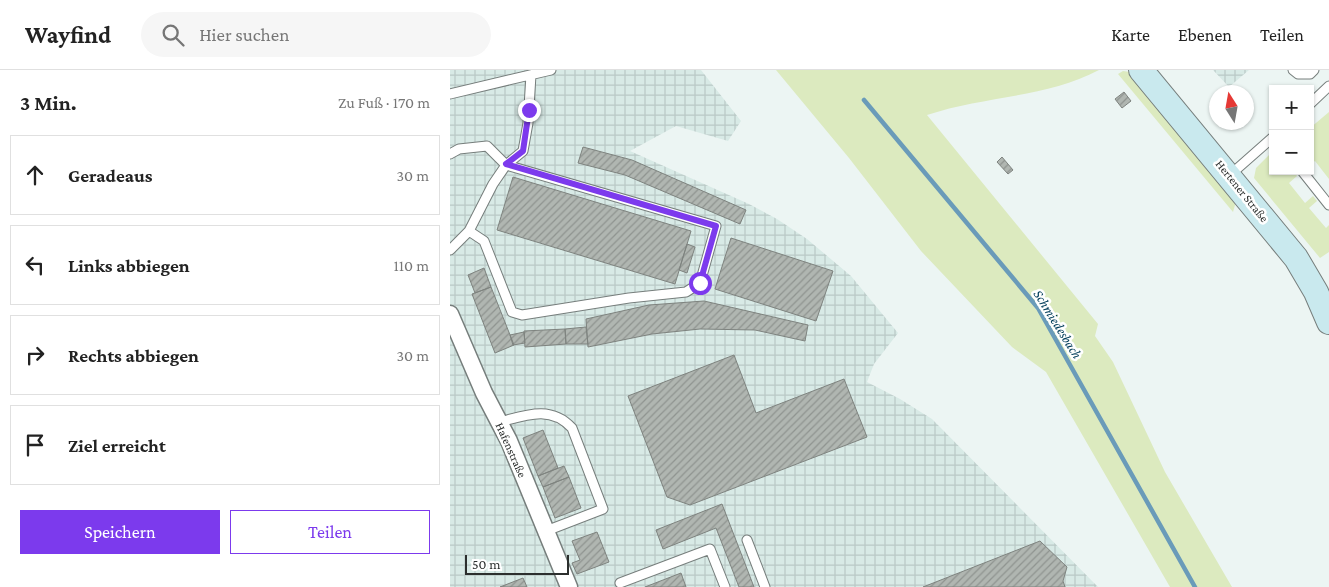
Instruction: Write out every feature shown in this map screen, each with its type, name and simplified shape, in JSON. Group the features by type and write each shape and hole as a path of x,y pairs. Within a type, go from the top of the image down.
{"main road":[{"name":"Hertener Straße","path":"1141,70 1296,258 1316,292 1329,322"}],"street":[{"name":"Hafenstraße","path":"450,314 500,422 569,587"}],"lane":[{"path":"450,94 551,70"},
{"path":"1294,70 1298,74 1310,74 1314,70"},
{"path":"450,250 469,232 493,184 506,164 523,151 528,123 532,75"},
{"path":"1314,100 1329,86"},
{"path":"1230,176 1269,141"},
{"path":"450,154 459,149 486,146 506,164 716,226 700,283 686,292 629,298 522,315 512,312 484,241 469,232"},
{"path":"1305,175 1329,205"},
{"path":"500,422 536,414 552,414 563,418 572,428 603,509 546,531"},
{"path":"747,540 765,587"},
{"path":"620,583 710,548 725,587"}],"shaded area":[{"path":"450,70 701,70 741,121 728,141 676,126 630,151 749,204 777,219 807,239 851,276 898,333 874,364 867,382 900,399 932,419 1098,587 450,587"},
{"path":"1213,70 1249,70 1231,85 1227,85"}],"green space":[{"path":"776,70 1099,70 1079,79 1036,92 970,104 927,115 1098,324 1095,336 1113,362 1165,472 1232,587 1170,587 1046,372 1012,347 921,251 849,158"},
{"path":"1123,71 1130,72 1232,191 1235,205 1233,212 1118,74"},
{"path":"1329,112 1329,179 1314,162 1314,125"},
{"path":"1269,155 1269,175 1296,175 1289,183 1305,203 1313,196 1317,201 1309,208 1326,228 1329,225 1329,252 1320,258 1254,178 1256,168"}],"building":[{"path":"1124,92 1131,101 1122,108 1115,99"},
{"path":"583,147 632,160 746,210 740,224 625,175 578,163"},
{"path":"1002,157 1013,170 1008,174 997,162"},
{"path":"513,177 691,231 675,284 497,230"},
{"path":"731,238 833,271 816,321 715,289"},
{"path":"687,244 695,247 687,273 679,270"},
{"path":"484,268 491,287 475,293 468,275"},
{"path":"491,287 514,345 495,353 472,294"},
{"path":"704,301 808,325 805,341 755,330 700,329 652,334 588,347 586,319 649,305"},
{"path":"586,327 588,344 566,344 565,329"},
{"path":"565,329 566,344 525,347 524,331"},
{"path":"524,332 525,343 513,345 510,335"},
{"path":"734,355 756,413 844,379 867,437 690,505 667,497 628,396"},
{"path":"543,430 558,468 538,476 523,438"},
{"path":"564,466 569,477 543,487 538,476"},
{"path":"569,477 581,508 555,518 543,487"},
{"path":"722,504 754,587 739,587 716,528 663,549 656,530"},
{"path":"597,532 609,562 577,574 572,563 580,560 572,541"},
{"path":"1040,541 1067,567 1063,581 1065,587 923,587"},
{"path":"681,573 686,587 645,587"},
{"path":"523,578 527,587 500,587"}],"waterway":[{"name":"Schmiedesbach","path":"864,100 1038,308 1195,587"}],"route":[{"path":"529,110 523,151 506,164 716,226 700,283"}]}
